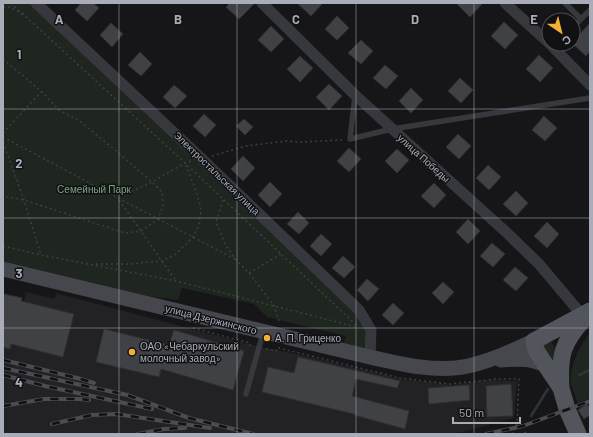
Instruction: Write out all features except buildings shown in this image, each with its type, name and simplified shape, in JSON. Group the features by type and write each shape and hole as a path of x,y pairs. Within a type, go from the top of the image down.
{"main road":[{"name":"улица Дзержинского","path":"3,269 263,332 280,342 370,357 410,366 444,368 466,367 507,354 541,337"},
{"path":"541,337 588,313"},
{"path":"554,362 571,335 588,313"},
{"path":"541,337 557,344 554,362 560,371 561,388 567,409 578,434"},
{"path":"488,361 520,358 531,359 538,362 554,362"}],"street":[{"name":"Электростальская улица","path":"36,3 201,158 359,310 371,330 370,357"},
{"name":"улица Победы","path":"262,3 355,95 507,232 588,313"},
{"path":"506,3 541,34"},
{"path":"560,52 590,84"}],"lane":[{"path":"565,3 574,12"},
{"path":"581,19 590,10"},
{"path":"355,95 350,139 392,129 590,98"},
{"path":"246,394 263,332"}],"path":[{"path":"3,246 41,255 176,281 357,327 185,163 11,3"},
{"path":"3,7 11,7 28,18"},
{"path":"3,59 42,92 59,110 81,122 152,182 162,192 163,205 158,219 141,232 125,233 24,200 3,196"},
{"path":"3,133 42,92"},
{"path":"3,137 235,259"},
{"path":"201,158 246,146 286,141 301,142 350,139"},
{"path":"3,142 24,200 41,255"},
{"path":"118,198 152,182 185,163"},
{"path":"92,265 162,261 176,254 193,237 199,225 201,210 197,194 185,163"},
{"path":"118,198 176,281"},
{"path":"193,328 250,343 250,346 275,351 280,342 282,330 274,306 249,273 235,259 225,244 216,222 223,200"},
{"path":"249,273 281,254"},
{"path":"512,434 516,427 516,418"}],"shaded area":[{"path":"26,292 55,299 56,293 252,345 402,379 453,385 488,380 517,381 514,418 462,432 446,434 3,434 3,332 14,334 15,348"}],"green space":[{"name":"Семейный Парк","path":"3,3 31,3 356,312 366,330 366,348 344,344 346,336 267,317 254,304 182,288 178,300 148,296 3,261"},
{"path":"590,333 590,398 578,403 571,385 571,372 582,344"},
{"path":"549,341 552,343 554,348 554,364 542,346"}],"waterway":[{"path":"579,375 590,370"},
{"path":"531,416 548,389"}],"railway":[{"path":"3,360 94,383"},
{"path":"3,368 127,395 189,418 253,434"},
{"path":"3,375 45,386 152,409"},
{"path":"3,406 44,399 89,400"},
{"path":"486,434 523,426 590,401"},
{"path":"52,424 92,415 116,414 210,428"},
{"path":"138,434 164,429 185,428"}],"place":[{"name":"А. П. Гриценко","path":"267,338"},
{"name":"ОАО «Чебаркульский молочный завод»","path":"132,352"}]}
